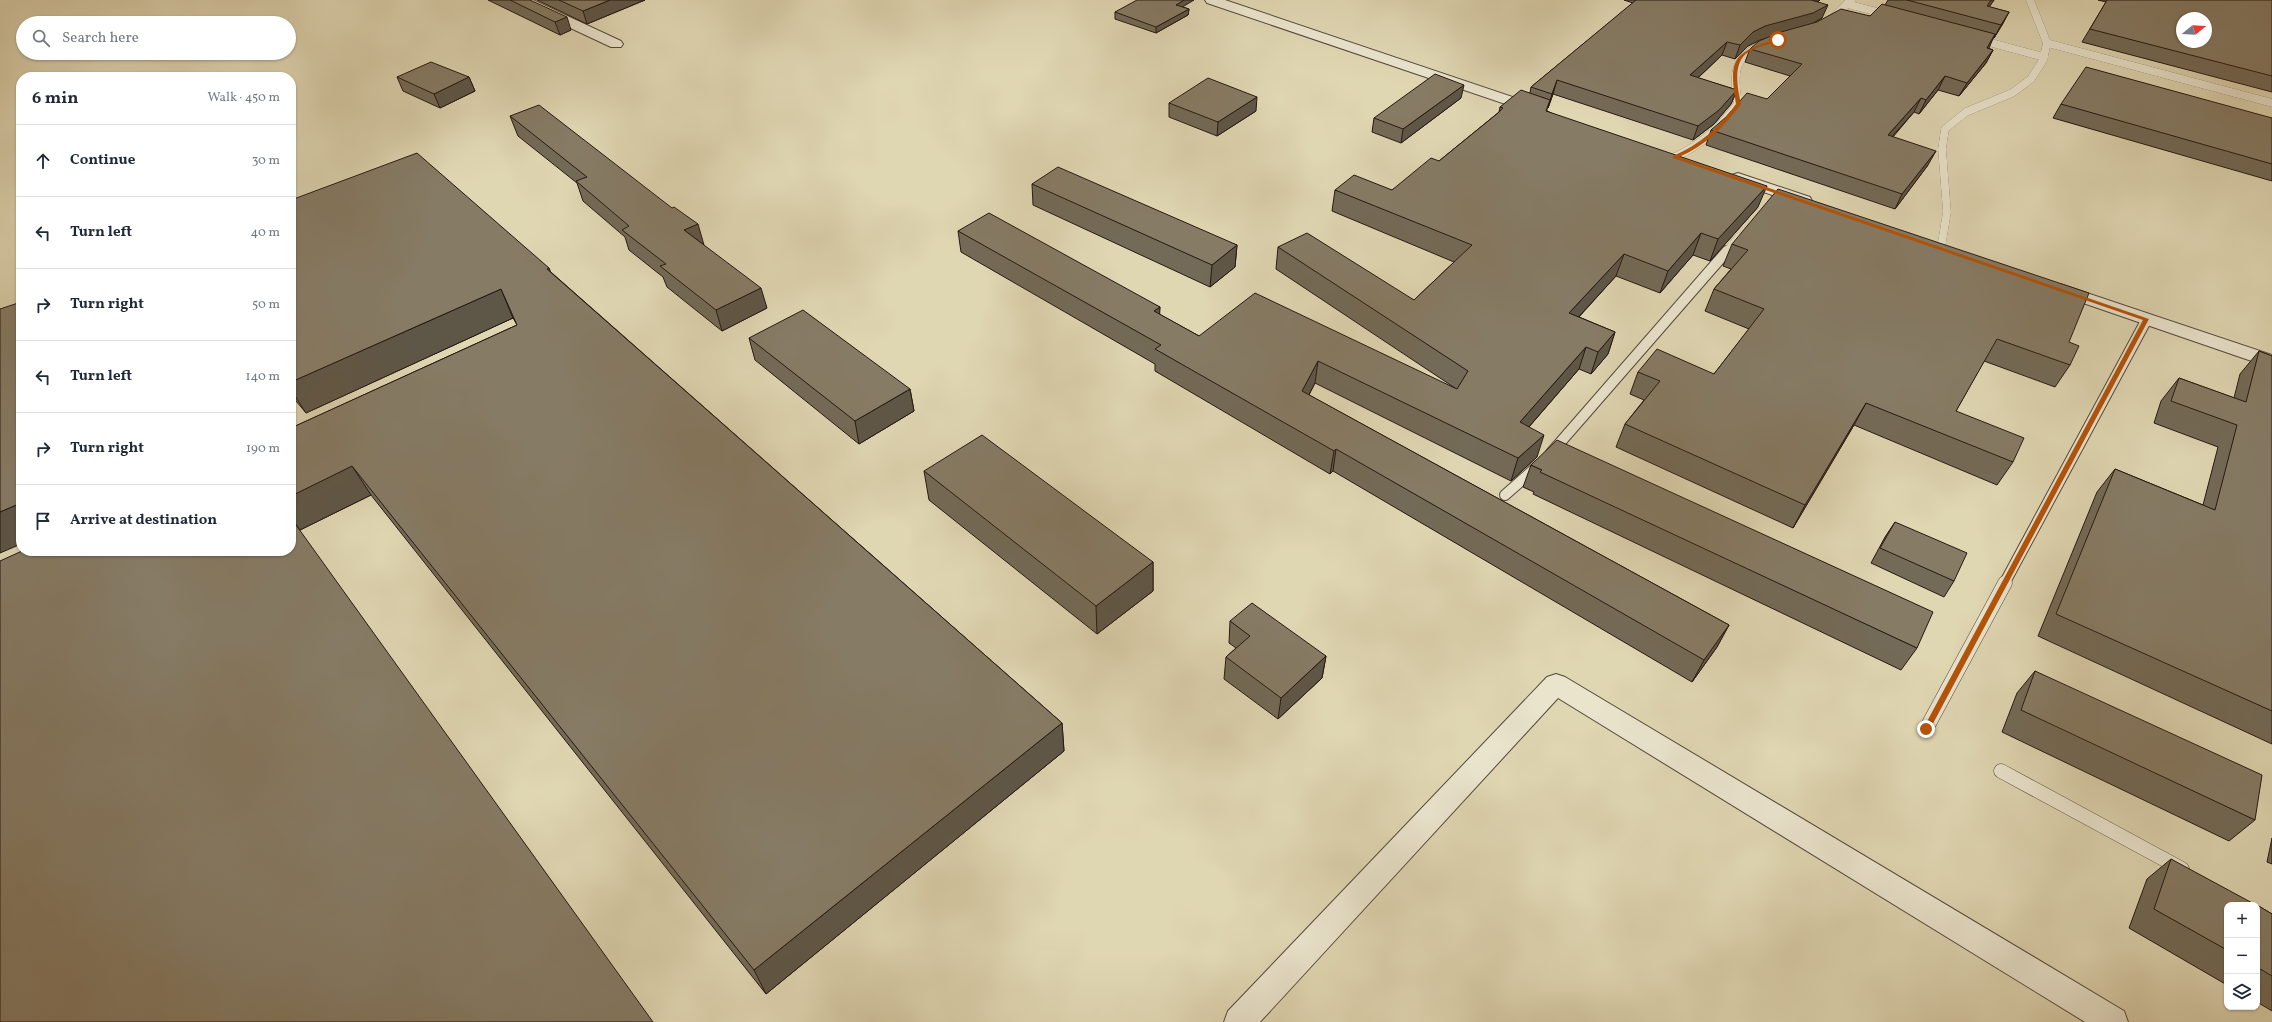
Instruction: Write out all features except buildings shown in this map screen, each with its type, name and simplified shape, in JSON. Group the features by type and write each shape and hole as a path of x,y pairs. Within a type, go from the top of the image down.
{"street":[{"path":"522,0 616,44"},
{"path":"1212,0 1555,116"},
{"path":"1668,154 1697,164"},
{"path":"1727,174 1776,195 1823,207"},
{"path":"2044,283 2272,362"},
{"path":"1239,1022 1556,684 2113,1022"}],"lane":[{"path":"1941,248 1948,212 1942,149 1945,129 1966,112 2012,93 2031,79 2044,57 2047,43 2030,0"},
{"path":"1822,25 1828,22 1849,2 1900,18"},
{"path":"1968,36 2044,57"},
{"path":"1668,154 1694,149 1727,120 1738,104 1734,78 1739,60 1751,48 1772,42"},
{"path":"2047,43 2272,103"},
{"path":"1505,495 1559,446 1748,227"},
{"path":"1926,729 2146,319"},
{"path":"2001,771 2194,875"}],"route":[{"path":"1778,40 1751,48 1739,60 1734,78 1738,104 1727,120 1694,149 1675,157 2146,319 1926,729"}]}
